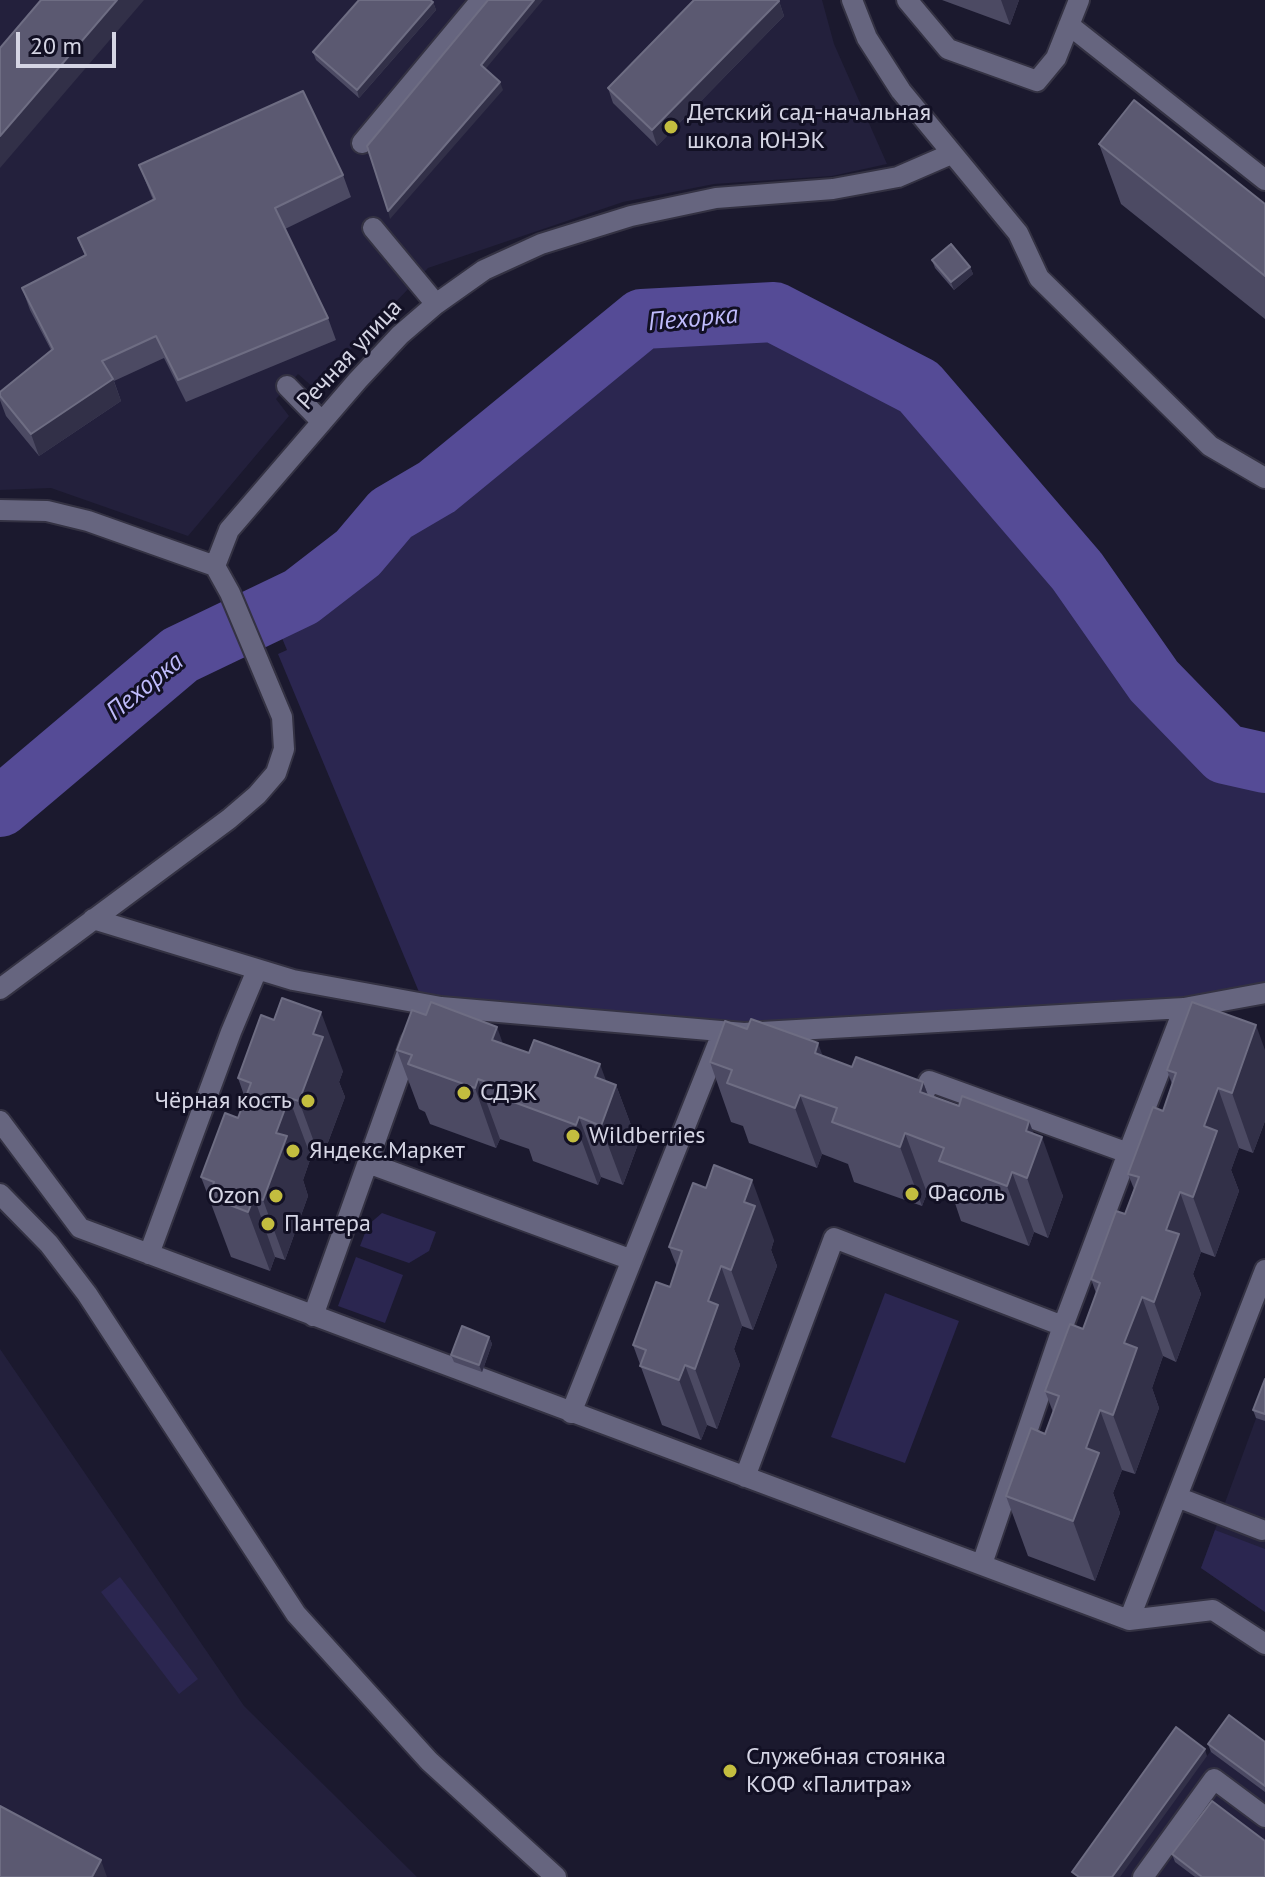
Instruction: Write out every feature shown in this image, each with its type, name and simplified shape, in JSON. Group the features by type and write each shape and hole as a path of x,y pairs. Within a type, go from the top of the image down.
{"street":[{"path":"852,0 867,38 901,91 1018,233 1039,278 1210,446 1265,478"},
{"path":"907,0 948,49 1037,81 1056,58 1079,0"},
{"path":"362,143 473,3"},
{"path":"1069,25 1265,180"},
{"name":"Речная улица","path":"215,566 229,530 400,335 436,304 484,270 541,244 631,216 655,203 846,187 898,177 951,154"},
{"path":"373,228 436,304"},
{"path":"287,386 322,422"},
{"path":"0,510 47,511 88,521 215,566 230,593 282,717 284,749 276,773 257,795 229,819 0,989"},
{"path":"93,919 293,980 424,1004 744,1033 1184,1008 1265,993"},
{"path":"149,1254 257,970"},
{"path":"313,1316 424,1004"},
{"path":"982,1564 1063,1326 1184,1008"},
{"path":"571,1413 723,1031"},
{"path":"912,1129 929,1081 1128,1153"},
{"path":"0,1121 80,1228 1129,1620 1213,1610 1265,1644"},
{"path":"368,1163 632,1260"},
{"path":"0,1194 49,1244 87,1294 296,1614 429,1761 556,1877"},
{"path":"745,1477 834,1238 1063,1326"},
{"path":"1129,1620 1265,1270"},
{"path":"1177,1497 1264,1528"},
{"path":"1152,1873 1214,1779 1265,1817"}],"shaded area":[{"path":"0,0 822,0 834,44 887,164 832,176 714,184 623,202 428,268 314,388 298,374 276,399 289,416 188,536 51,488 0,490"},
{"path":"774,312 919,387 1077,571 1154,681 1225,753 1265,763 1265,992 744,1033 424,1004 278,654 287,650 271,612 301,597 358,553 391,514 437,487 642,319"},
{"path":"382,1213 436,1232 429,1251 409,1263 360,1246 368,1225"},
{"path":"356,1257 403,1275 385,1323 338,1306"},
{"path":"885,1293 959,1321 905,1463 831,1437"},
{"path":"0,1349 244,1706 417,1877 0,1877"},
{"path":"1265,1394 1265,1612 1201,1568"},
{"path":"1215,1530 1265,1549 1265,1612 1201,1568"},
{"path":"120,1577 198,1679 179,1694 101,1592"},
{"path":"1232,1723 1265,1748 1265,1877 1077,1877 1178,1735 1207,1756"}],"building":[{"path":"41,0 117,0 0,136 0,48"},
{"path":"359,0 433,2 357,90 313,52"},
{"path":"488,0 534,0 481,65 500,82 388,211 367,146"},
{"path":"694,0 779,1 652,130 608,88"},
{"path":"303,91 343,175 275,208 328,318 178,380 156,336 102,361 113,379 31,434 0,396 0,392 53,349 22,288 86,255 78,238 155,199 139,165"},
{"path":"1134,100 1265,204 1265,276 1099,144"},
{"path":"951,244 970,267 951,282 932,260"},
{"path":"282,998 321,1012 313,1034 323,1037 299,1101 289,1098 276,1133 287,1136 263,1200 254,1197 248,1212 209,1197 214,1182 201,1177 225,1113 238,1118 251,1083 238,1078 261,1015 274,1020"},
{"path":"431,1002 497,1027 492,1040 529,1053 534,1040 600,1064 595,1077 616,1085 601,1126 579,1117 576,1125 511,1101 514,1092 478,1079 475,1088 408,1064 412,1055 397,1050 412,1010 426,1015"},
{"path":"1192,1002 1256,1025 1232,1093 1218,1088 1204,1126 1217,1131 1193,1197 1180,1192 1166,1230 1179,1234 1154,1302 1142,1297 1124,1343 1137,1348 1113,1415 1100,1410 1086,1448 1099,1453 1073,1521 1006,1496 1031,1428 1045,1434 1059,1396 1045,1391 1070,1324 1083,1329 1100,1283 1091,1279 1116,1211 1125,1214 1139,1177 1128,1174 1153,1107 1163,1111 1176,1073 1167,1070"},
{"path":"751,1019 818,1043 815,1053 852,1067 856,1057 923,1082 920,1092 959,1106 962,1096 1029,1121 1026,1131 1042,1137 1027,1178 1012,1172 1007,1186 939,1161 944,1148 905,1133 900,1147 832,1122 837,1108 800,1095 795,1108 727,1083 732,1070 710,1062 725,1021 747,1029"},
{"path":"714,1165 752,1180 744,1202 755,1206 731,1270 721,1266 708,1301 718,1305 695,1369 685,1365 679,1380 640,1366 646,1350 633,1345 656,1282 670,1287 682,1251 669,1247 693,1183 706,1188"},
{"path":"462,1326 489,1337 479,1365 451,1355"},
{"path":"1265,1379 1265,1414 1253,1410"},
{"path":"1229,1715 1265,1742 1265,1786 1208,1744"},
{"path":"1176,1727 1205,1749 1112,1877 1079,1877 1072,1872"},
{"path":"1212,1801 1265,1841 1265,1877 1202,1877 1172,1854"},
{"path":"0,1806 101,1860 92,1877 0,1877"}],"waterway":[{"name":"Пехорка","path":"0,807 180,655 301,597 358,553 391,514 437,487 642,319 774,312 919,387 1077,571 1154,681 1225,754 1265,763"}],"place":[{"name":"Детский сад-начальная школа ЮНЭК","path":"671,127"},
{"name":"СДЭК","path":"464,1093"},
{"name":"Чёрная кость","path":"308,1101"},
{"name":"Wildberries","path":"573,1136"},
{"name":"Яндекс.Маркет","path":"293,1151"},
{"name":"Фасоль","path":"912,1194"},
{"name":"Ozon","path":"276,1196"},
{"name":"Пантера","path":"268,1224"},
{"name":"Служебная стоянка КОФ «Палитра»","path":"730,1771"}]}
